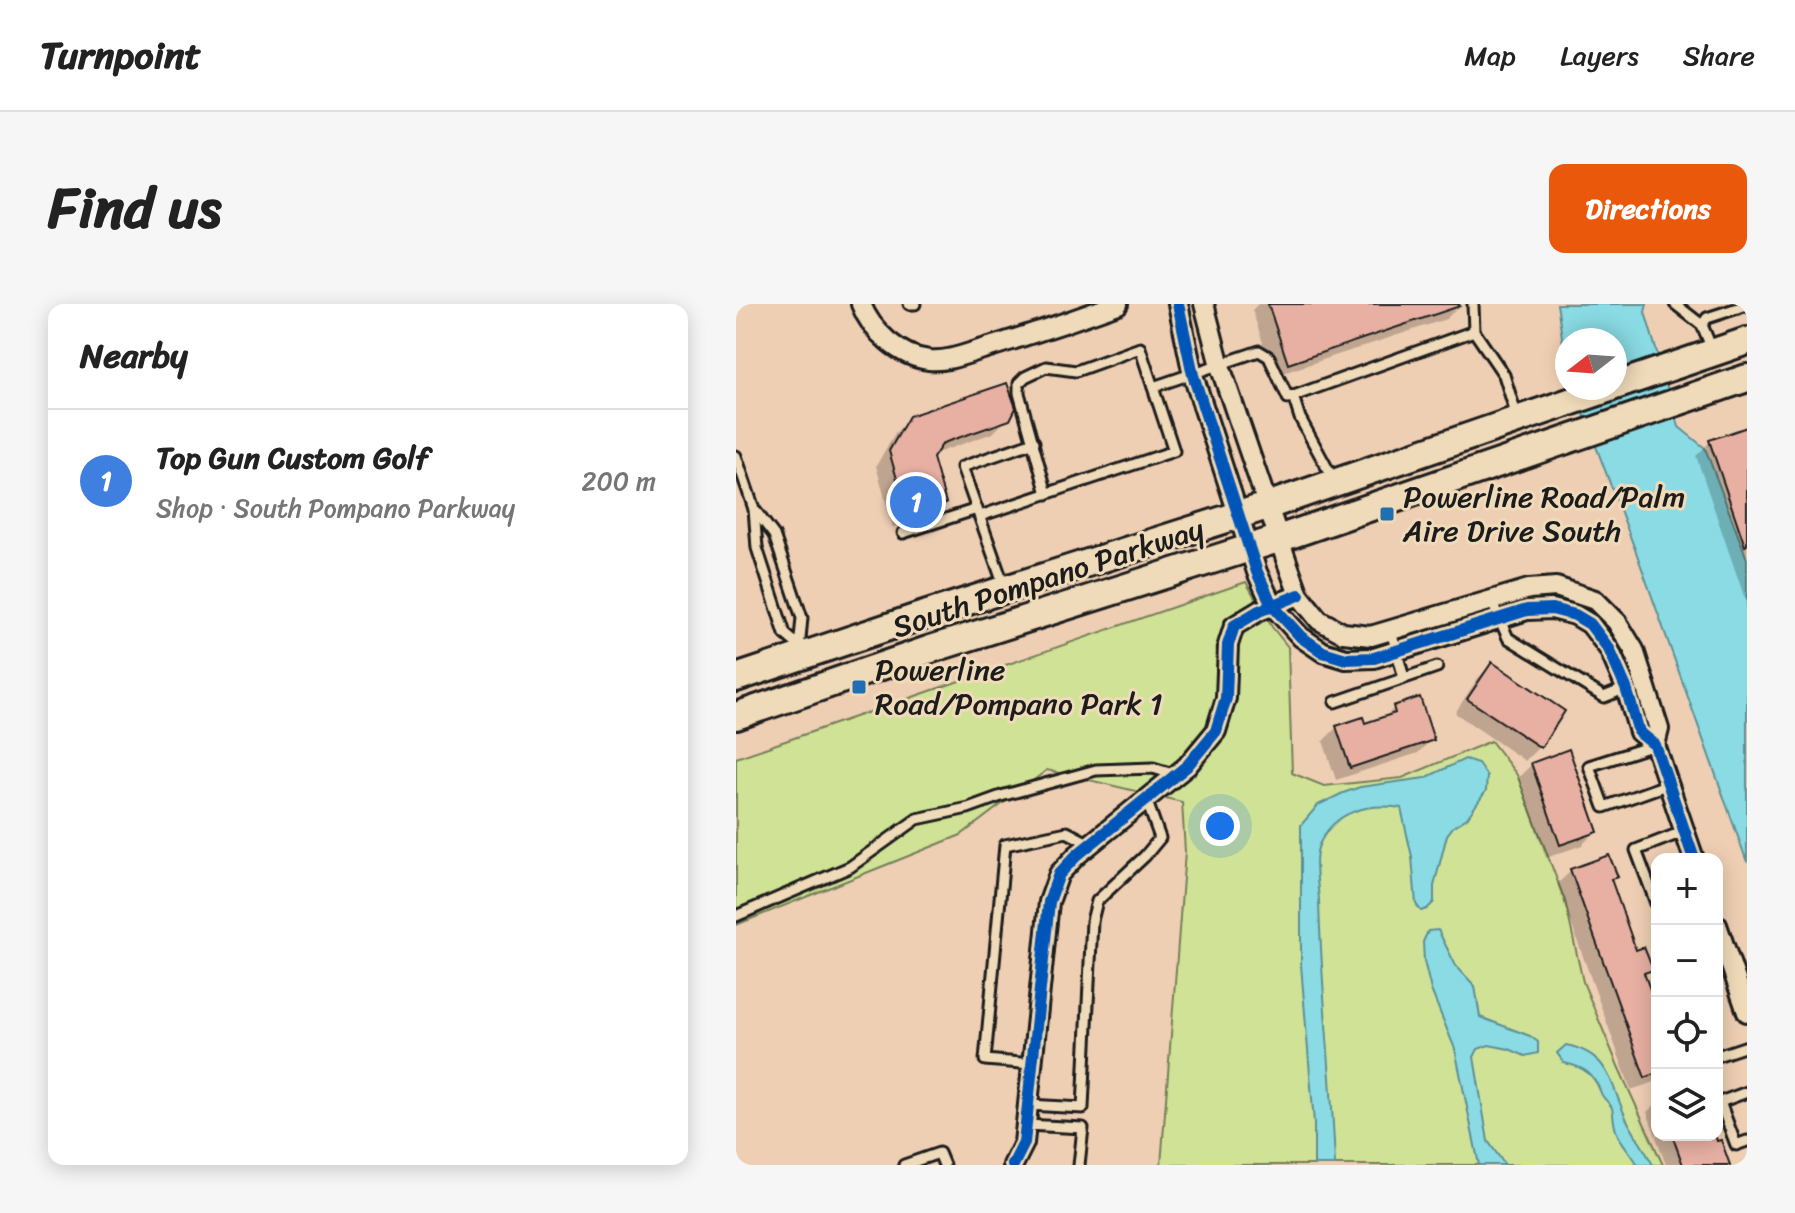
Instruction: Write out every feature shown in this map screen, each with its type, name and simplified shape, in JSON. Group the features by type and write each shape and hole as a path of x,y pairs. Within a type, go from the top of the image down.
{"main road":[{"name":"South Pompano Parkway","path":"1627,382 1747,341"},
{"name":"South Pompano Parkway","path":"736,716 928,650 1278,539 1747,378"},
{"name":"South Pompano Parkway","path":"736,678 799,650 1267,506 1575,400"}],"street":[{"path":"861,304 865,316 884,338 915,357 929,360 944,360 1001,344 1118,304"},
{"path":"1178,304 1193,375 1249,548 1272,605 1301,637 1323,652 1346,659 1374,658 1527,610 1552,609 1575,615 1590,624 1609,649 1626,688 1639,732 1655,745 1692,853"},
{"path":"1209,306 1220,366 1278,539 1299,595 1319,620 1343,633 1371,636 1529,589 1556,587 1595,600 1617,622 1634,650 1659,729 1655,745"},
{"path":"1013,1165 1024,1143 1049,902 1059,874 1090,844 1187,766 1216,731 1226,698 1228,645 1234,626 1272,605 1299,595"},
{"path":"799,650 811,690"},
{"path":"1723,942 1747,1012"}],"lane":[{"path":"909,304 915,304"},
{"path":"1473,304 1474,331 1504,375 1518,420"},
{"path":"1675,304 1702,325 1713,353"},
{"path":"1702,325 1707,318 1747,305"},
{"path":"1153,387 1259,351 1269,357 1288,398 1474,331"},
{"path":"903,533 1047,494 1174,451 1140,348 1076,371 1046,367 1019,383 1019,393 1047,494"},
{"path":"1293,396 1300,418 1334,482"},
{"path":"1005,589 962,467 1034,442"},
{"path":"736,456 754,509 757,548 785,634 799,650"},
{"path":"754,509 774,535 802,618 799,650"},
{"path":"1491,600 1508,638 1604,697 1644,681"},
{"path":"1391,631 1404,678"},
{"path":"1335,702 1437,667"},
{"path":"1655,745 1589,766 1604,807 1669,784"},
{"path":"736,916 850,867 917,819 968,808 1096,770 1153,768 1176,775"},
{"path":"1028,1105 1083,1108 1092,921 1097,901 1160,838 1146,799"},
{"path":"1651,890 1636,850 1685,831"},
{"path":"1032,1064 985,1060 1005,845 1067,832 1090,844"},
{"path":"1723,1054 1747,1046"},
{"path":"1747,1092 1720,1102 1736,1145 1747,1141"},
{"path":"1026,1125 1083,1128 1079,1165"},
{"path":"904,1165 939,1153 944,1165"}],"green space":[{"path":"1246,582 1272,627 1288,647 1292,773 1324,786 1402,778 1491,741 1517,775 1565,901 1583,982 1663,1165 1161,1165 1185,852 1182,802 1047,770 961,835 736,925 736,758"}],"water":[{"path":"1557,304 1647,304 1645,312 1679,427 1705,448 1747,559 1747,862 1579,400 1627,400 1627,328 1561,328"},
{"path":"1465,759 1478,763 1487,776 1486,791 1467,818 1447,835 1434,886 1434,902 1427,909 1421,911 1416,904 1412,857 1401,808 1376,807 1353,812 1333,824 1319,845 1316,872 1335,1165 1314,1165 1314,1123 1301,965 1301,825 1318,805 1343,793 1360,787 1425,778"},
{"path":"1438,930 1456,966 1475,986 1480,1017 1538,1042 1538,1053 1525,1056 1489,1045 1478,1049 1474,1057 1488,1141 1505,1165 1479,1165 1455,1049 1431,990 1424,961 1423,942 1428,931"},
{"path":"1566,1045 1581,1049 1601,1063 1627,1120 1653,1165 1638,1165 1619,1137 1612,1108 1591,1076 1583,1069 1564,1063 1557,1053"}],"building":[{"path":"1268,304 1459,304 1460,306 1288,364"},
{"path":"1007,383 1016,408 1010,420 943,443 933,458 946,503 907,514 889,451 909,416"},
{"path":"1747,427 1747,545 1745,546 1709,440"},
{"path":"1492,662 1565,711 1541,748 1467,699"},
{"path":"1420,697 1434,740 1350,768 1336,726 1363,717 1365,723 1395,713 1393,706"},
{"path":"1569,749 1598,832 1560,845 1531,763"},
{"path":"1609,855 1618,877 1611,879 1636,950 1644,947 1651,965 1651,971 1644,973 1651,992 1651,1076 1645,1078 1570,869"},
{"path":"1674,1141 1721,1141 1730,1165 1683,1165"}],"cycle path":[{"path":"1178,304 1193,375 1257,572 1272,605 1301,637 1323,652 1346,659 1374,658 1527,610 1552,609 1575,615 1590,624 1609,649 1626,688 1639,732 1655,745 1692,853"},
{"path":"1013,1165 1024,1143 1049,902 1059,874 1077,855 1187,766 1216,731 1226,698 1228,645 1234,626 1259,611 1299,595"}],"place":[{"name":"Top Gun Custom Golf","path":"916,502"},
{"name":"Powerline Road/Palm Aire Drive South","path":"1387,514"},
{"name":"Powerline Road/Pompano Park 1","path":"859,687"}]}
